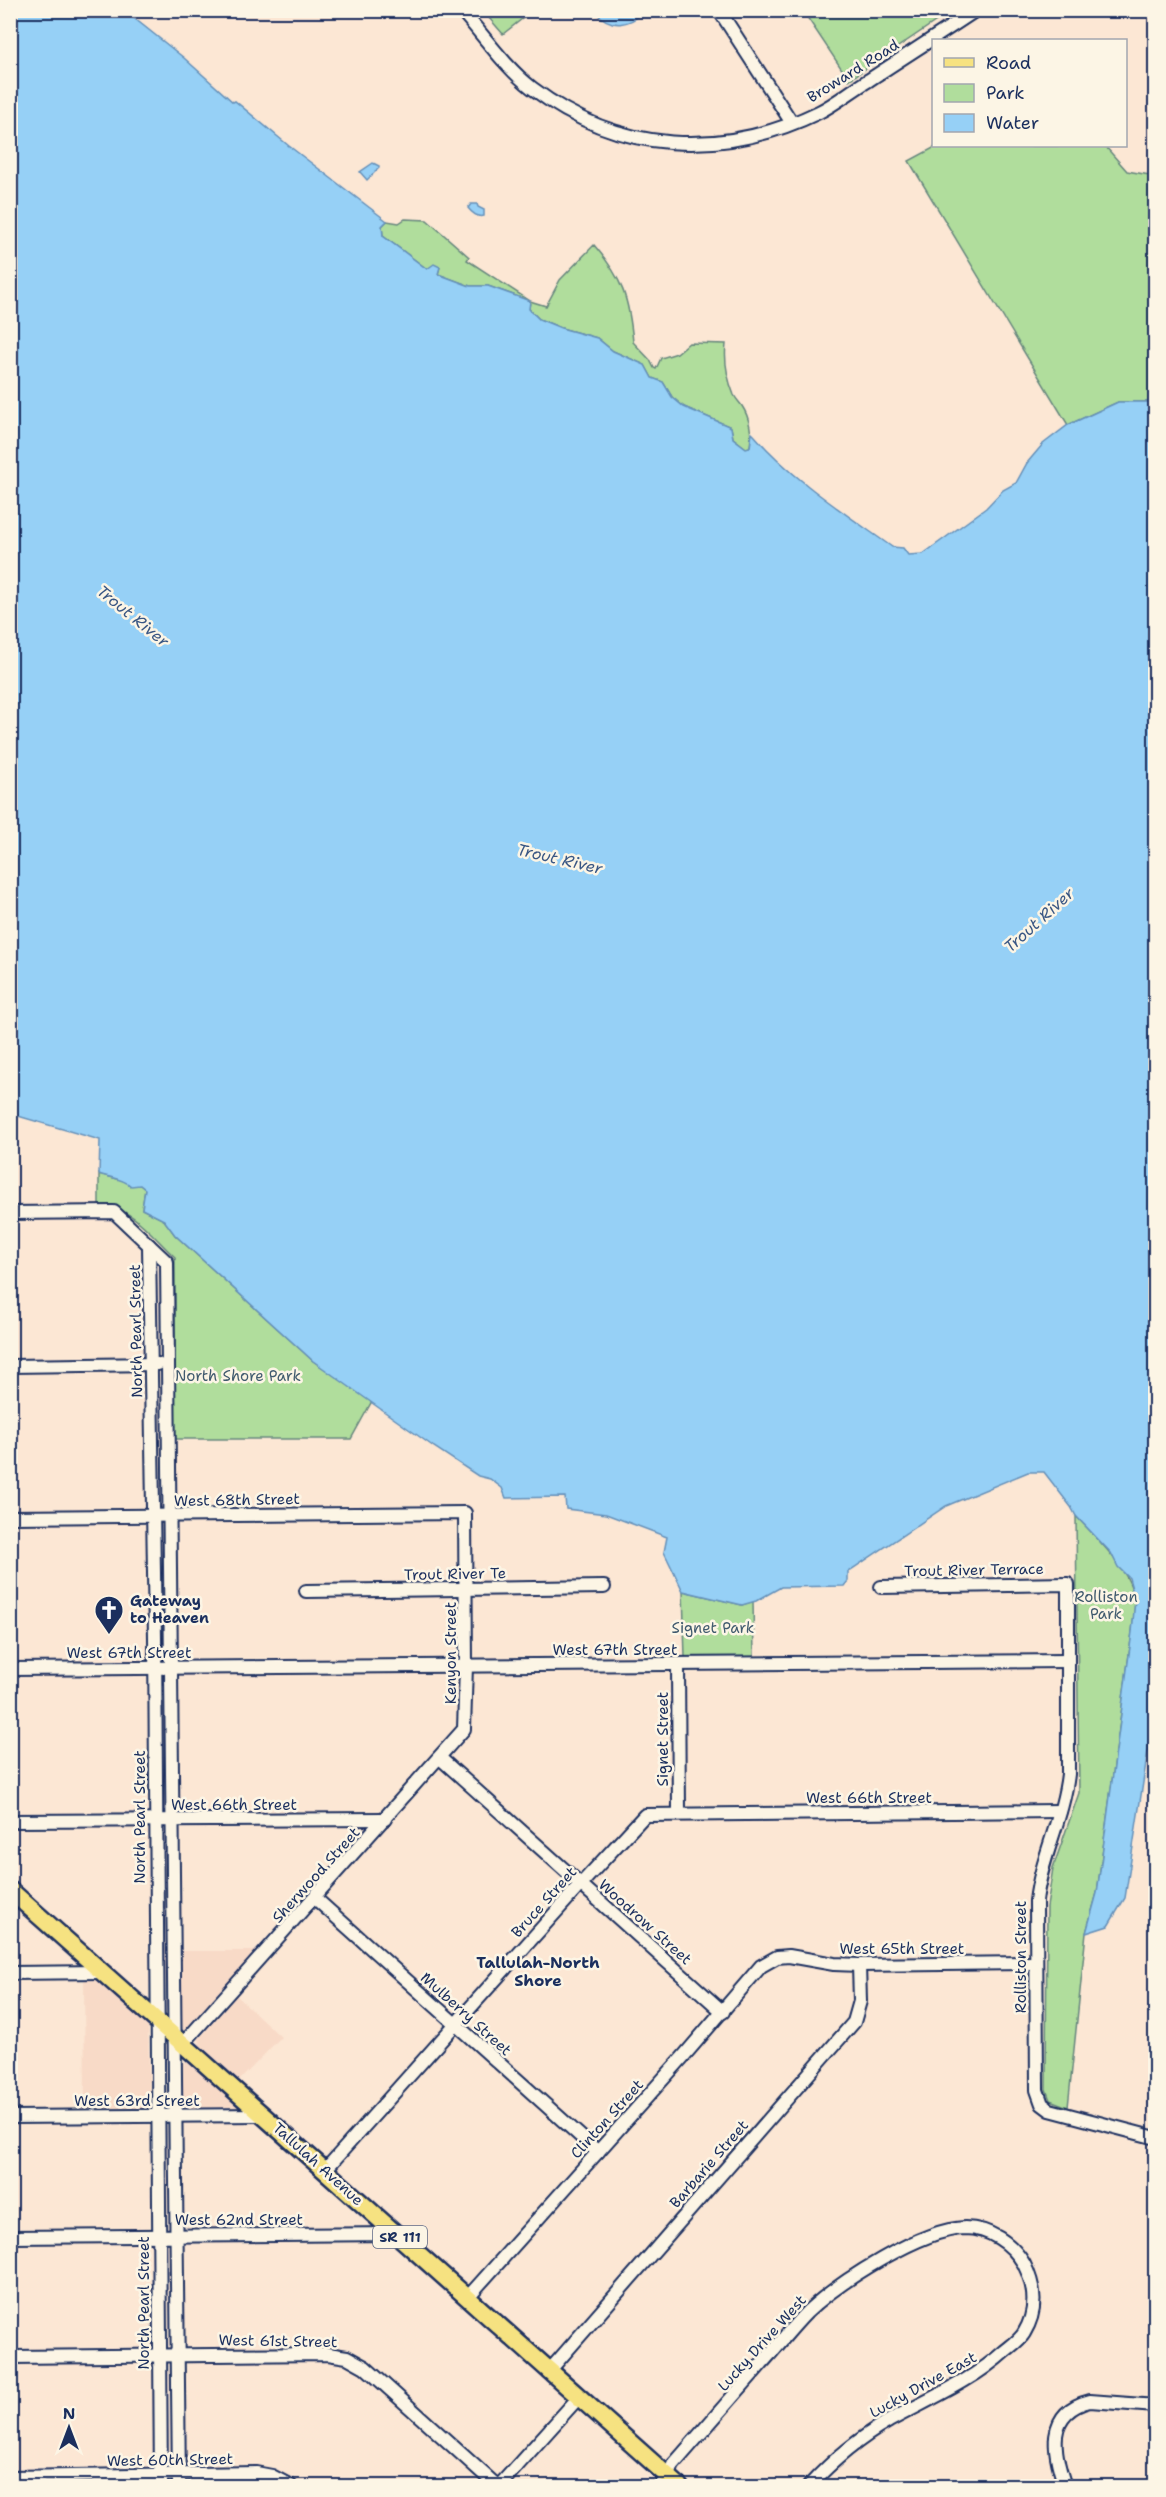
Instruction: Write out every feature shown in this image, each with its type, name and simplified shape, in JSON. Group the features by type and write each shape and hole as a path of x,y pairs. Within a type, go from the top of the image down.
{"main road":[{"name":"Tallulah Avenue","path":"10,1890 550,2370 669,2484"}],"street":[{"name":"Broward Road","path":"461,10 516,74 567,111 602,128 645,140 686,144 715,143 746,137 792,123 835,103 975,10"},
{"path":"719,10 792,123"},
{"path":"10,1213 114,1212 149,1245"},
{"name":"North Pearl Street","path":"149,1245 155,1667 161,2481"},
{"name":"North Pearl Street","path":"149,1245 167,1262 173,1820 178,2041 174,2116 179,2480"},
{"path":"10,1366 168,1364"},
{"name":"West 68th Street","path":"10,1517 465,1513"},
{"name":"Kenyon Street","path":"465,1513 466,1721"},
{"name":"Trout River Terrace","path":"881,1587 1068,1584 1067,1661"},
{"name":"Trout River Te","path":"306,1591 604,1587"},
{"path":"1060,1811 1066,1792 1068,1774 1067,1661"},
{"name":"West 67th Street","path":"10,1668 1067,1661"},
{"name":"Signet Street","path":"678,1664 679,1814"},
{"name":"Sherwood Street","path":"178,2041 315,1898 464,1730 466,1721"},
{"name":"Woodrow Street","path":"440,1758 723,2012"},
{"name":"West 66th Street","path":"679,1814 1060,1811"},
{"name":"Rolliston Street","path":"1060,1811 1038,1881 1036,1901 1037,2090 1042,2104 1061,2114 1155,2138"},
{"name":"Bruce Street","path":"325,2170 580,1884 645,1815 679,1814"},
{"name":"West 66th Street","path":"10,1821 385,1819"},
{"name":"Mulberry Street","path":"315,1898 597,2152"},
{"name":"West 65th Street","path":"769,1961 789,1956 834,1964 859,1965 1036,1963"},
{"name":"Clinton Street","path":"467,2298 723,2012 761,1966 769,1961"},
{"name":"Barbarie Street","path":"550,2370 854,2022 860,2001 859,1965"},
{"path":"10,1972 102,1972"},
{"name":"West 63rd Street","path":"10,2117 263,2115"},
{"name":"Lucky Drive West","path":"669,2484 673,2465 807,2312 847,2281 875,2262 945,2232 976,2229 1000,2238"},
{"name":"West 62nd Street","path":"10,2237 396,2234"},
{"name":"Lucky Drive East","path":"809,2487 834,2459 856,2442 888,2422 973,2378 1023,2336 1033,2310 1032,2281 1018,2253 1000,2238"},
{"name":"West 61st Street","path":"10,2357 328,2354 346,2357 365,2367 498,2487"},
{"path":"498,2487 579,2397"},
{"path":"1065,2487 1055,2442 1056,2432 1067,2412 1090,2401 1155,2406"},
{"name":"West 60th Street","path":"10,2477 42,2482 161,2481 256,2474 272,2476 291,2487"}],"shaded area":[{"path":"180,1951 260,1951 192,2028 185,2031 179,2026"},
{"path":"84,1977 95,1977 148,2025 150,2111 85,2111"},
{"path":"236,1995 281,2037 239,2081 200,2045 199,2039"},
{"path":"184,2062 190,2062 259,2120 181,2120 181,2066"}],"green space":[{"path":"483,11 532,11 503,34"},
{"path":"803,11 951,11 849,80"},
{"path":"935,147 1106,147 1127,171 1155,176 1155,402 1118,402 1068,425 909,161"},
{"path":"405,219 427,220 469,257 467,260 530,301 488,286 470,286 438,274 440,267 427,269 383,236 382,226 387,221 399,223"},
{"path":"594,245 612,268 623,290 627,301 633,342 650,360 654,368 656,369 661,358 677,353 689,343 726,344 725,357 728,376 734,395 749,421 750,447 746,448 733,438 731,427 684,407 672,397 663,382 652,378 645,365 613,351 597,338 539,319 529,309 530,301 546,306 560,280"},
{"name":"North Shore Park","path":"99,1174 140,1185 145,1189 142,1209 164,1220 175,1235 313,1361 372,1401 351,1439 175,1439 175,1257 131,1216 111,1206 99,1205"},
{"name":"Rolliston Park","path":"1076,1516 1119,1566 1131,1588 1135,1607 1097,1893 1086,1933 1068,2107 1050,2100 1046,2089 1047,1907 1053,1868 1079,1793"},
{"name":"Signet Park","path":"683,1591 742,1605 753,1601 754,1657 685,1657"}],"water":[{"name":"Trout River","path":"10,11 125,11 184,58 233,102 235,101 289,146 387,221 382,226 383,236 427,269 434,264 440,267 438,274 470,286 488,286 530,301 529,309 539,319 597,338 613,351 645,365 652,378 663,382 672,397 684,407 731,427 733,438 746,448 750,447 752,433 785,467 819,495 892,547 903,548 908,555 923,554 986,508 1003,490 1016,483 1027,463 1043,444 1068,425 1118,402 1155,402 1156,1699 1125,1898 1108,1926 1086,1933 1097,1893 1135,1600 1129,1578 1118,1567 1111,1553 1076,1516 1044,1472 1028,1472 946,1506 848,1572 848,1581 844,1586 781,1587 756,1601 742,1605 683,1591 664,1552 667,1537 606,1514 566,1509 565,1497 506,1498 502,1488 490,1479 478,1476 434,1447 313,1361 175,1235 164,1220 142,1209 145,1189 140,1185 131,1186 99,1174 100,1140 11,1114"},
{"path":"594,11 646,11 633,20 620,24 607,21"},
{"path":"373,163 379,168 367,180 360,172"},
{"path":"471,204 477,204 484,210 484,216 477,216 471,212 468,208"}],"place":[{"name":"Gateway to Heaven","path":"109,1636"}],"district":[{"name":"Tallulah-North Shore","path":"538,1971"}]}
